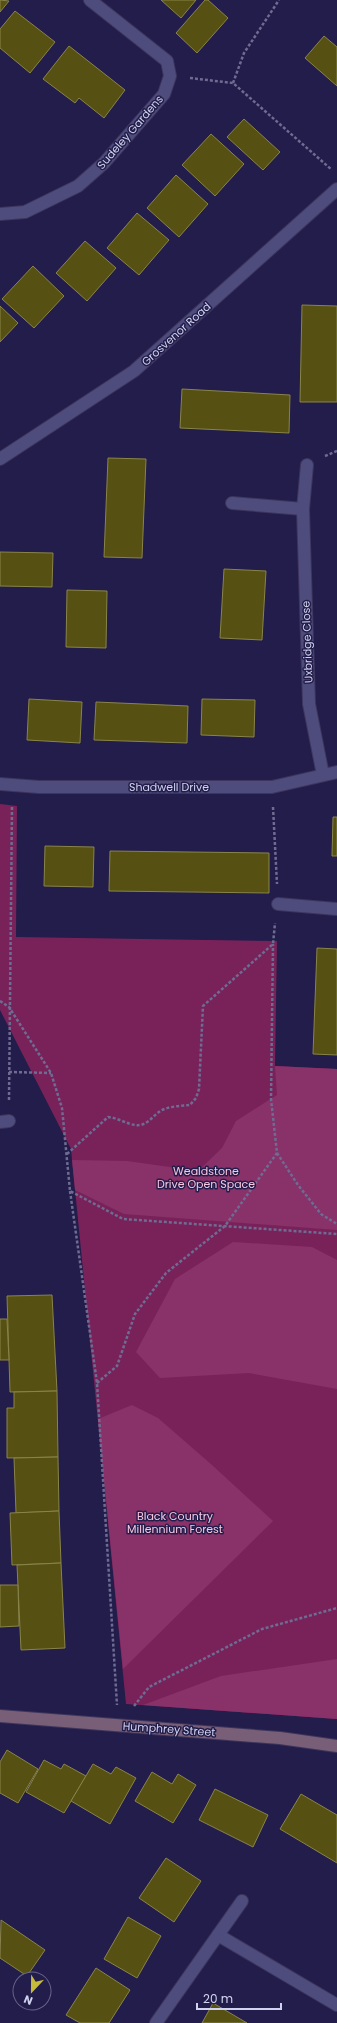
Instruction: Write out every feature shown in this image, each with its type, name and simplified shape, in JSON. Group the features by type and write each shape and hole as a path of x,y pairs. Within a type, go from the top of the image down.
{"street":[{"path":"90,0 167,61 170,76"},
{"name":"Sudeley Gardens","path":"0,214 25,212 78,186 104,163 164,94 170,76"},
{"name":"Grosvenor Road","path":"0,459 134,371 337,189"},
{"name":"Uxbridge Close","path":"307,465 303,509 309,704 323,775"},
{"path":"232,503 303,509"},
{"name":"Shadwell Drive","path":"0,784 39,787 272,786 337,772"},
{"path":"278,904 337,909"},
{"name":"Humphrey Street","path":"0,1716 280,1738 337,1746"},
{"path":"156,2023 242,1901"},
{"path":"218,1936 337,2006"}],"path":[{"path":"233,83 244,53 279,0"},
{"path":"170,76 233,83 337,174"},
{"path":"5,1122 9,1072 12,785"},
{"path":"272,786 278,904 273,944 271,1099 277,1153 298,1185 321,1214 337,1224"},
{"path":"67,1154 108,1117 120,1119 135,1125 144,1125 162,1110 176,1106 190,1105 196,1098 199,1089 203,1006 273,944"},
{"path":"0,1001 9,1007 51,1072 62,1108 70,1191 97,1383 118,1725"},
{"path":"9,1072 51,1072"},
{"path":"97,1383 117,1366 135,1314 166,1273 225,1226 277,1153"},
{"path":"70,1191 123,1219 337,1234"},
{"path":"118,1725 149,1687 262,1629 337,1608"}],"green space":[{"name":"Wealdstone Drive Open Space","path":"0,804 17,806 16,937 277,941 275,1066 337,1069 337,1719 126,1704 71,1149 0,1010"},
{"path":"275,1066 337,1069 337,1230 124,1214 75,1190 72,1160 127,1161 198,1171 222,1148 236,1121 277,1095"},
{"path":"233,1242 312,1247 337,1260 337,1389 249,1373 160,1378 136,1352 175,1279"},
{"name":"Black Country Millennium Forest","path":"132,1405 158,1418 273,1521 123,1669 98,1419"},
{"path":"337,1659 337,1719 143,1705 221,1676"}],"building":[{"path":"0,0 9,1 0,12"},
{"path":"161,0 196,0 181,18"},
{"path":"205,0 208,0 228,18 197,53 176,33"},
{"path":"15,11 55,42 30,73 0,48 0,29"},
{"path":"324,36 337,47 337,86 305,58"},
{"path":"69,46 125,90 104,118 79,98 75,103 43,79"},
{"path":"244,119 280,152 263,170 227,137"},
{"path":"211,134 244,164 215,196 182,165"},
{"path":"176,175 208,204 179,237 147,208"},
{"path":"137,213 169,240 139,275 107,248"},
{"path":"85,241 116,268 87,301 56,273"},
{"path":"33,266 64,296 34,328 2,299"},
{"path":"302,305 337,306 337,402 300,402"},
{"path":"0,306 18,323 0,342"},
{"path":"182,389 290,395 289,433 180,428"},
{"path":"108,458 146,459 142,558 104,557"},
{"path":"0,552 53,553 52,587 0,586"},
{"path":"224,569 266,571 262,640 220,638"},
{"path":"67,590 107,591 106,648 66,647"},
{"path":"29,699 82,702 80,743 27,740"},
{"path":"202,699 255,700 254,737 201,735"},
{"path":"96,702 188,706 187,743 94,740"},
{"path":"333,817 337,817 337,856 332,856"},
{"path":"45,846 94,847 93,887 44,886"},
{"path":"110,851 269,853 269,893 109,891"},
{"path":"317,948 337,949 337,1055 313,1054"},
{"path":"52,1295 57,1391 10,1392 7,1296"},
{"path":"0,1319 7,1319 9,1360 0,1360"},
{"path":"57,1391 58,1457 7,1458 7,1408 14,1408 14,1392"},
{"path":"58,1457 59,1511 16,1513 14,1458"},
{"path":"59,1511 61,1563 12,1565 10,1513"},
{"path":"61,1563 65,1648 21,1650 17,1565"},
{"path":"0,1585 18,1585 19,1626 0,1627"},
{"path":"7,1750 38,1769 18,1803 0,1793 0,1762"},
{"path":"44,1760 61,1769 64,1764 86,1776 64,1813 26,1792"},
{"path":"93,1764 111,1774 116,1767 136,1778 110,1824 71,1801"},
{"path":"152,1772 172,1784 178,1774 196,1785 173,1823 135,1801"},
{"path":"215,1789 268,1815 253,1847 199,1820"},
{"path":"301,1794 337,1815 337,1863 280,1829"},
{"path":"166,1858 201,1881 174,1922 139,1898"},
{"path":"128,1917 161,1936 137,1978 104,1959"},
{"path":"1,1920 45,1950 30,1971 20,1971 0,1958"},
{"path":"96,1968 130,1990 109,2023 80,2023 66,2015"},
{"path":"213,2003 247,2023 202,2023"}]}
